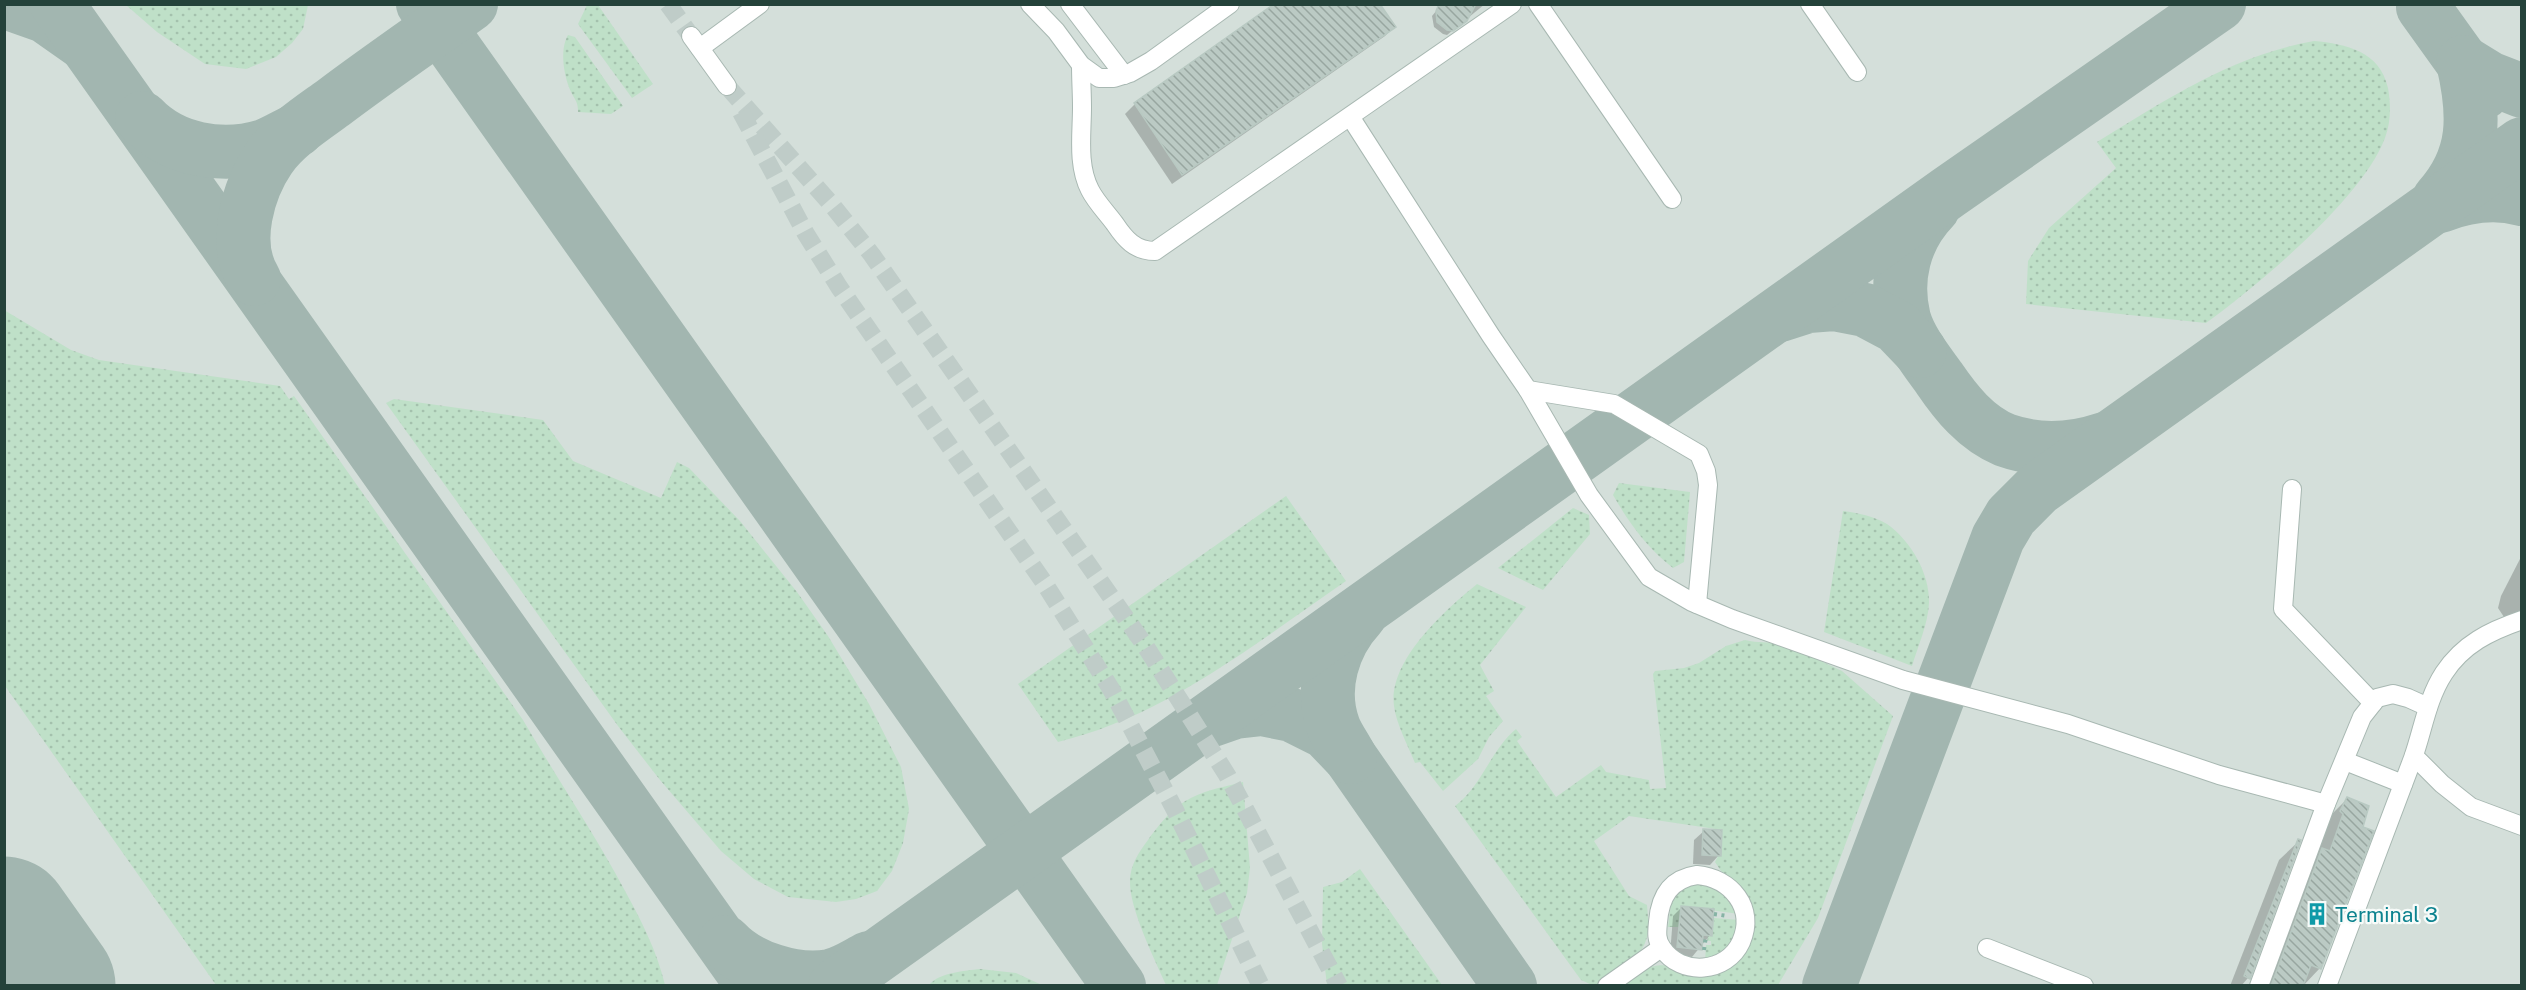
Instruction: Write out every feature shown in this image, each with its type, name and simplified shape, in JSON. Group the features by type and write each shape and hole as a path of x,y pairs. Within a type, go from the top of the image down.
{"street":[{"path":"727,86 695,42 760,4"},
{"path":"1030,4 1056,31 1081,66 1099,78 1119,76 1151,61 1230,4"},
{"path":"1047,4 1092,65 1103,74 1119,76"},
{"path":"1070,4 1119,76"},
{"path":"1081,66 1082,109 1079,136 1085,176 1090,190 1125,239 1133,246 1146,251 1155,251 1512,4"},
{"path":"1538,4 1672,200"},
{"path":"1810,4 1857,72"},
{"path":"1351,117 1528,390 1589,495 1649,577 1696,604 1732,619 1903,680 2068,724 2219,775 2326,804"},
{"path":"1528,390 1614,404 1699,454 1706,471 1708,485 1696,604"},
{"path":"2292,489 2283,609 2373,703"},
{"path":"2327,986 2414,756 2428,707 2444,672 2471,642 2493,630 2522,620"},
{"path":"2259,986 2326,804 2362,717 2377,698 2393,694 2428,707"},
{"path":"2414,756 2442,784 2471,807 2522,826"},
{"path":"2345,761 2403,784"},
{"path":"1687,876 1708,876 1725,883 1736,894 1746,918 1744,934 1739,946 1729,958 1715,966 1702,969 1678,963 1661,948 1657,940 1659,906 1663,896 1677,881 1687,876"},
{"path":"1607,986 1661,948"},
{"path":"1987,948 2084,986"}],"shaded area":[{"path":"5,5 2521,5 2521,985 5,986"}],"green space":[{"path":"126,5 308,5 303,29 292,43 276,57 246,69 205,64 157,32"},
{"path":"587,5 598,5 653,84 632,98 578,24"},
{"path":"568,35 575,37 623,106 611,114 578,112 564,64 564,48"},
{"path":"2314,41 2349,47 2370,58 2384,75 2390,107 2387,132 2373,162 2355,187 2307,239 2206,323 2026,304 2028,261 2049,228 2116,168 2097,142 2174,95 2228,68 2255,57"},
{"path":"4,310 71,350 99,360 280,386 289,399 294,396 523,720 600,846 630,901 653,948 665,985 216,985 5,686"},
{"path":"394,399 543,420 573,461 661,498 677,462 689,468 740,521 797,592 828,636 869,704 901,767 909,809 903,843 892,871 877,891 856,899 836,902 788,897 754,879 721,851 660,780 618,726 386,403"},
{"path":"1619,483 1690,492 1684,562 1673,568 1639,534 1613,495"},
{"path":"1286,496 1346,581 1232,660 1171,697 1111,725 1058,742 1018,684"},
{"path":"1573,508 1589,515 1590,534 1543,590 1498,568"},
{"path":"1843,511 1866,515 1887,524 1904,539 1922,570 1929,603 1925,627 1912,666 1824,632"},
{"path":"1477,584 1526,607 1480,665 1494,691 1486,696 1503,721 1489,737 1478,759 1443,791 1420,762 1415,763 1395,713 1395,689 1409,654 1421,638"},
{"path":"1745,640 1787,645 1842,671 1893,716 1818,918 1778,985 1620,985 1653,966 1669,966 1691,971 1746,942 1734,881 1721,871 1715,862 1718,856 1721,856 1722,830 1629,816 1594,841 1629,896 1647,905 1647,938 1637,954 1607,980 1594,985 1581,980 1455,806 1472,789 1499,748 1516,729 1522,737 1517,741 1556,797 1601,765 1606,772 1649,780 1650,789 1666,788 1653,674 1655,671 1684,668 1699,663 1726,646"},
{"path":"1243,782 1250,868 1247,893 1217,985 1166,985 1134,905 1130,881 1133,864 1141,849 1178,806 1199,794"},
{"path":"1360,869 1442,985 1327,985 1322,944 1323,887 1342,882"},
{"path":"1692,881 1723,888 1739,914 1681,906 1679,927 1668,927 1672,896"},
{"path":"1714,918 1740,920 1734,944 1705,962 1706,945 1711,945 1711,941 1707,941 1708,936 1712,936"},
{"path":"980,969 1016,973 1042,985 929,985 946,975"}],"building":[{"path":"1274,4 1380,4 1396,27 1182,175 1134,103"},
{"path":"1439,4 1476,4 1467,21 1453,31 1447,30 1437,22 1436,11"},
{"path":"2347,797 2369,806 2363,827 2374,831 2321,969 2311,965 2303,986 2271,986 2322,848 2330,851 2343,814 2340,811"},
{"path":"1703,829 1722,830 1721,856 1702,855"},
{"path":"2298,839 2301,840 2250,979 2244,976"},
{"path":"1681,906 1714,909 1712,936 1703,935 1702,950 1677,947"}],"taxiway":[{"path":"11,4 45,16 82,42"},
{"path":"57,4 753,986"},
{"path":"423,4 1119,986"},
{"path":"254,279 247,265 244,249 246,216 255,184 270,157 291,134 308,121 471,4"},
{"path":"835,986 1949,192 2219,4"},
{"path":"2423,7 2484,92"},
{"path":"2439,199 2460,167 2470,134 2470,99 2463,62 2489,78 2522,91"},
{"path":"142,118 168,138 198,149 215,151 231,152 264,146 297,130"},
{"path":"1829,986 1998,538 2011,516 2038,489 2522,144"},
{"path":"2440,206 2481,196 2522,199"},
{"path":"1933,208 1915,232 1908,246 1901,274 1901,304 1910,335 1946,387 1976,422 2005,440 2030,446 2055,448 2104,439"},
{"path":"1780,315 1808,306 1834,304 1865,310 1897,327 1920,351"},
{"path":"1350,757 1334,728 1328,698 1329,682 1331,667 1342,639 1360,615"},
{"path":"1212,720 1235,712 1262,709 1292,715 1326,732 1350,757 1510,986"},
{"path":"725,942 760,966 803,977 835,975 869,958"}],"runway":[{"path":"4,924 48,986"}],"tunnel":[{"path":"668,4 691,36"},
{"path":"727,86 832,205 872,255 1146,647 1227,775 1339,986"},
{"path":"741,112 806,234 839,287 1043,581 1111,689 1175,810 1261,986"}],"place":[{"name":"Terminal 3","path":"2317,914"}]}
